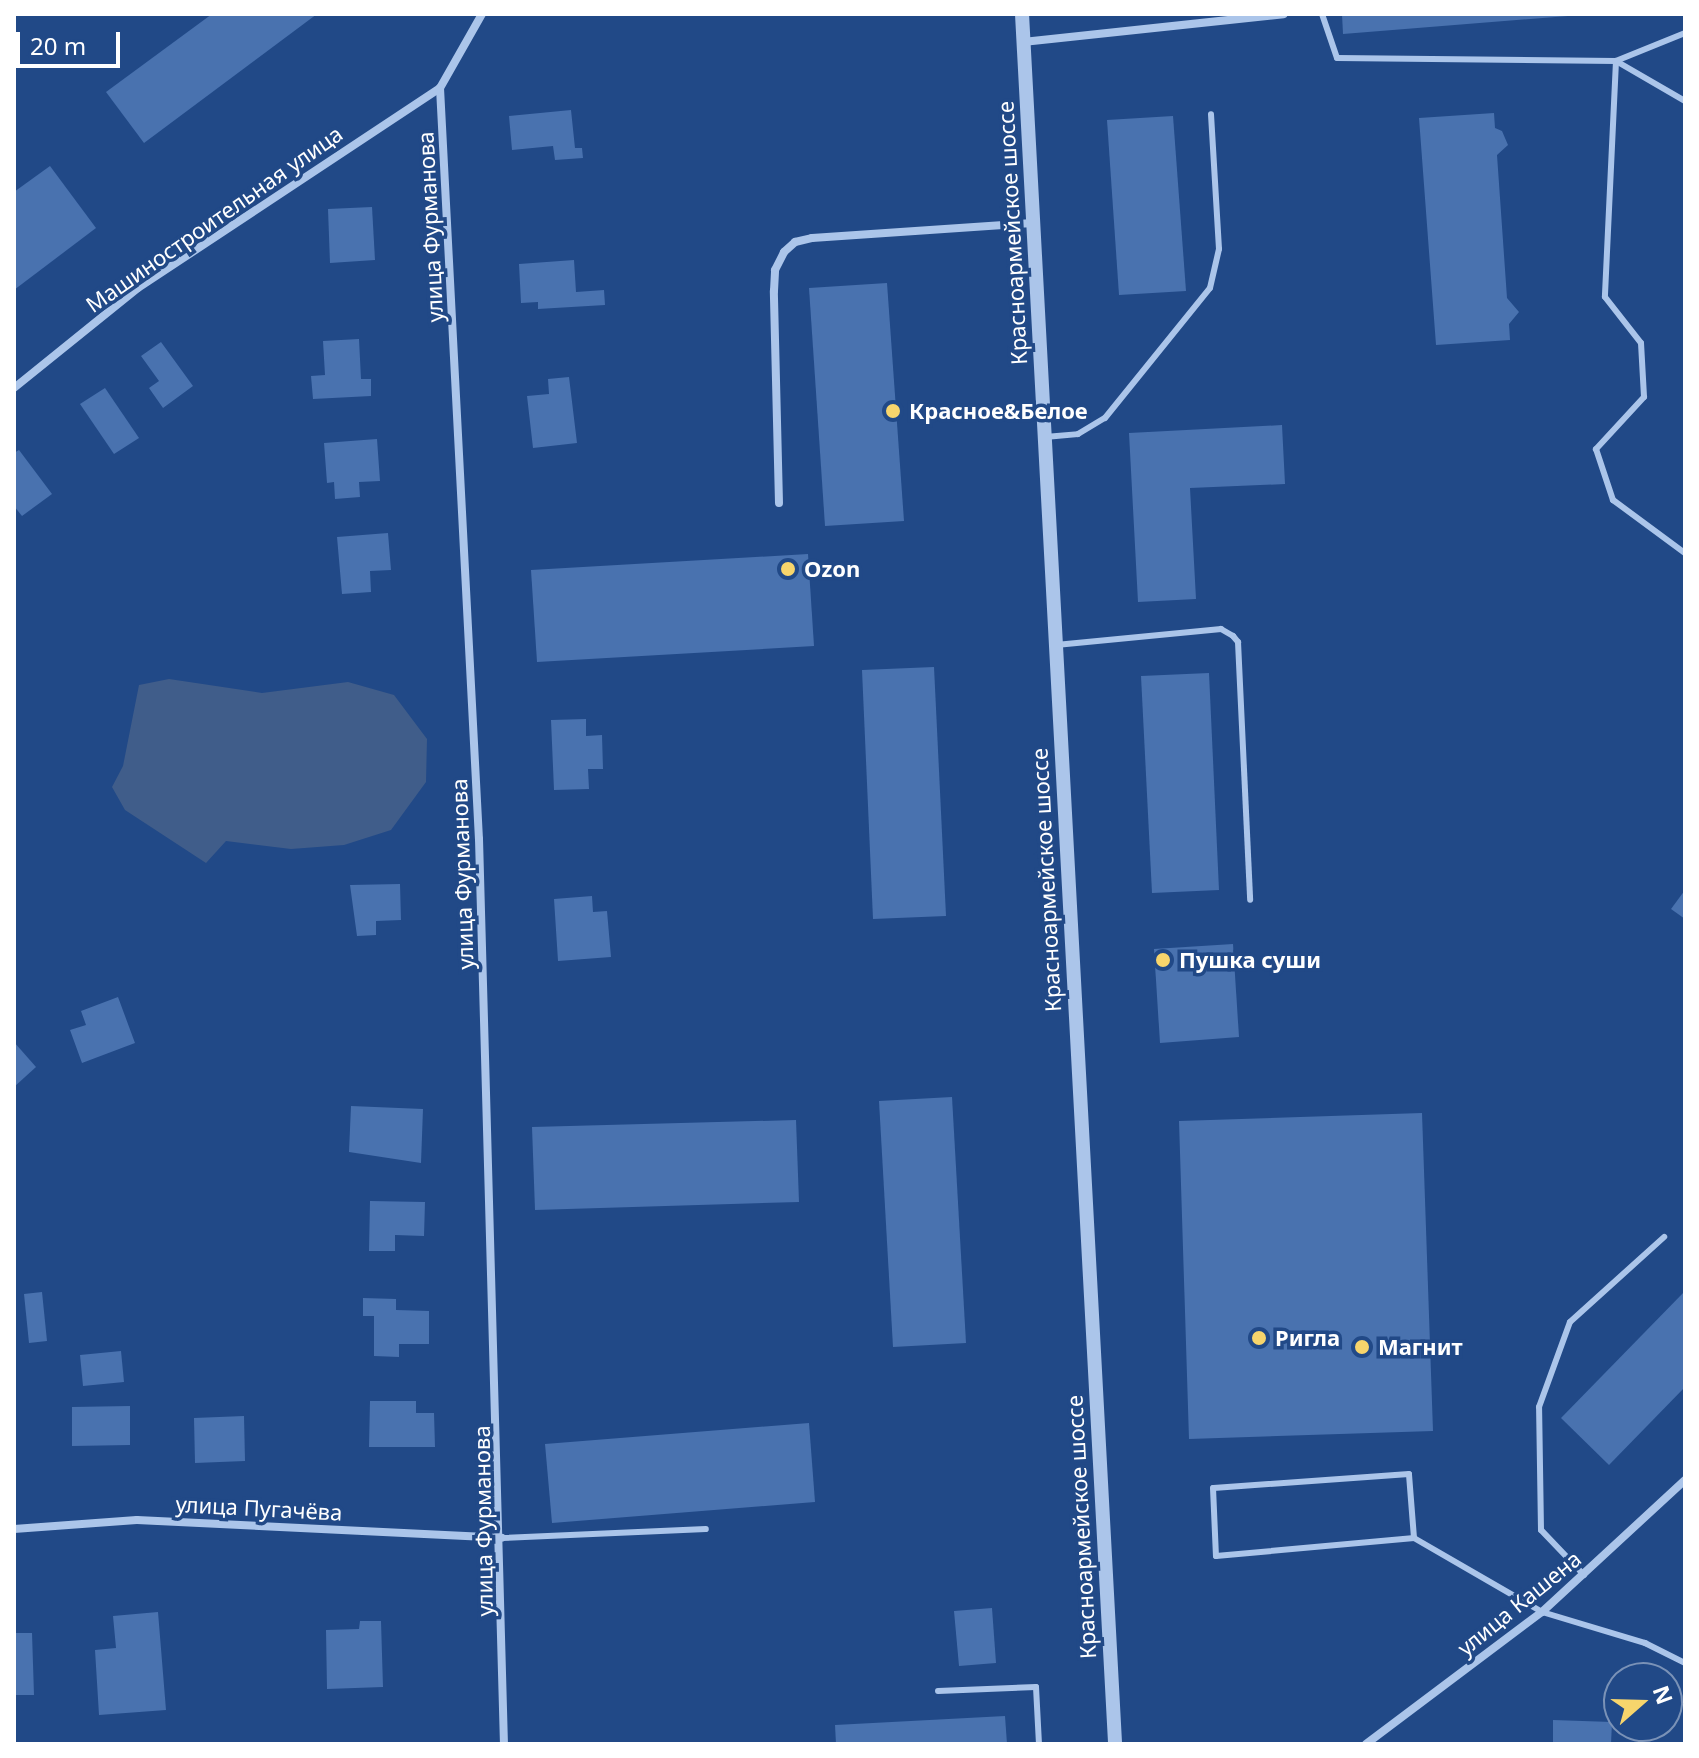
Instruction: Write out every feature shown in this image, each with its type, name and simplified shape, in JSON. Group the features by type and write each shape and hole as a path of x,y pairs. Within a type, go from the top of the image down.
{"street":[{"path":"440,88 482,14"},
{"name":"Красноармейское шоссе","path":"1022,14 1115,1744"},
{"path":"1023,42 1226,17 1283,14"},
{"name":"Машиностроительная улица","path":"14,388 138,288 440,88"},
{"name":"улица Фурманова","path":"440,88 479,839 502,1538 504,1744"},
{"path":"779,503 774,291 775,270 784,252 795,242 812,238 1033,223"},
{"name":"улица Кашена","path":"1366,1744 1542,1612 1685,1480"},
{"name":"улица Пугачёва","path":"14,1529 137,1520 502,1538"}],"lane":[{"path":"1322,14 1337,58 1616,61 1685,33"},
{"path":"1616,61 1685,101"},
{"path":"1616,61 1605,297 1641,343 1644,397 1596,449 1613,500 1685,553"},
{"path":"1045,437 1078,434 1105,418 1210,288 1219,249 1211,114"},
{"path":"1056,645 1221,629 1238,642 1250,900"},
{"path":"1584,1575 1541,1530 1539,1407 1570,1322 1664,1237"},
{"path":"1414,1538 1409,1474 1213,1488 1216,1556 1414,1538 1542,1612 1645,1643 1685,1663"},
{"path":"502,1538 706,1529"},
{"path":"938,1691 1036,1687 1039,1744"}],"water":[{"path":"169,679 262,693 348,682 394,695 427,739 426,782 391,830 344,845 291,849 226,841 206,863 125,810 112,787 123,766 139,685"}],"building":[{"path":"212,14 317,14 144,143 106,92"},
{"path":"1342,14 1568,14 1568,16 1343,34"},
{"path":"571,110 575,148 582,148 583,158 555,160 553,146 512,150 509,116"},
{"path":"1494,113 1495,128 1502,131 1508,145 1497,155 1507,298 1519,312 1509,324 1510,340 1436,345 1419,118"},
{"path":"1173,116 1186,291 1119,295 1107,120"},
{"path":"50,166 96,228 14,290 14,192"},
{"path":"372,207 375,260 330,263 328,209"},
{"path":"574,260 576,292 604,290 605,305 538,309 538,302 521,303 519,264"},
{"path":"887,283 904,521 825,526 809,288"},
{"path":"359,339 361,379 371,379 371,396 313,399 311,376 325,375 323,341"},
{"path":"161,342 193,386 163,408 149,388 159,381 141,356"},
{"path":"569,377 577,443 533,448 527,396 549,394 548,379"},
{"path":"105,388 139,438 114,454 80,404"},
{"path":"1282,425 1285,484 1190,488 1196,599 1138,602 1129,433"},
{"path":"377,439 380,481 359,482 360,497 335,499 334,482 327,483 324,443"},
{"path":"19,450 52,494 22,516 14,506 14,453"},
{"path":"388,533 391,570 370,571 371,592 342,594 337,537"},
{"path":"808,554 814,646 537,662 531,570"},
{"path":"934,667 946,916 873,919 862,670"},
{"path":"1209,673 1219,890 1152,893 1141,676"},
{"path":"586,719 586,736 602,735 603,769 588,769 589,789 554,790 551,720"},
{"path":"400,884 401,920 376,921 376,935 357,936 350,885"},
{"path":"1685,890 1685,919 1671,909"},
{"path":"592,896 593,912 607,911 611,957 558,961 554,899"},
{"path":"1233,944 1239,1037 1160,1043 1154,949"},
{"path":"118,997 135,1043 82,1063 70,1030 86,1025 81,1011"},
{"path":"14,1042 36,1067 14,1087"},
{"path":"952,1097 966,1343 893,1347 879,1101"},
{"path":"351,1106 423,1109 421,1163 349,1152"},
{"path":"1422,1113 1433,1431 1189,1439 1179,1121"},
{"path":"796,1120 799,1202 535,1210 532,1127"},
{"path":"370,1201 425,1202 424,1236 395,1235 395,1251 369,1251"},
{"path":"1685,1291 1685,1387 1609,1465 1561,1418"},
{"path":"42,1292 47,1341 29,1343 24,1294"},
{"path":"363,1298 396,1299 396,1310 429,1311 429,1344 399,1344 399,1357 374,1356 374,1316 363,1316"},
{"path":"121,1351 124,1382 83,1386 80,1355"},
{"path":"370,1401 416,1401 416,1413 434,1413 435,1447 369,1447"},
{"path":"130,1406 130,1445 72,1446 72,1407"},
{"path":"244,1416 245,1461 195,1463 194,1418"},
{"path":"809,1423 815,1502 552,1523 545,1444"},
{"path":"992,1608 996,1663 959,1666 954,1611"},
{"path":"158,1612 166,1710 99,1715 95,1650 116,1648 113,1616"},
{"path":"360,1621 381,1621 383,1687 327,1689 326,1630 359,1629"},
{"path":"14,1633 32,1633 34,1695 14,1695"},
{"path":"1005,1716 1007,1744 836,1744 835,1725"},
{"path":"1553,1720 1603,1722 1603,1742 1611,1742 1611,1744 1553,1744"}],"place":[{"name":"Красное&Белое","path":"893,411"},
{"name":"Ozon","path":"788,569"},
{"name":"Пушка суши","path":"1163,960"},
{"name":"Ригла","path":"1259,1338"},
{"name":"Магнит","path":"1362,1347"}]}
